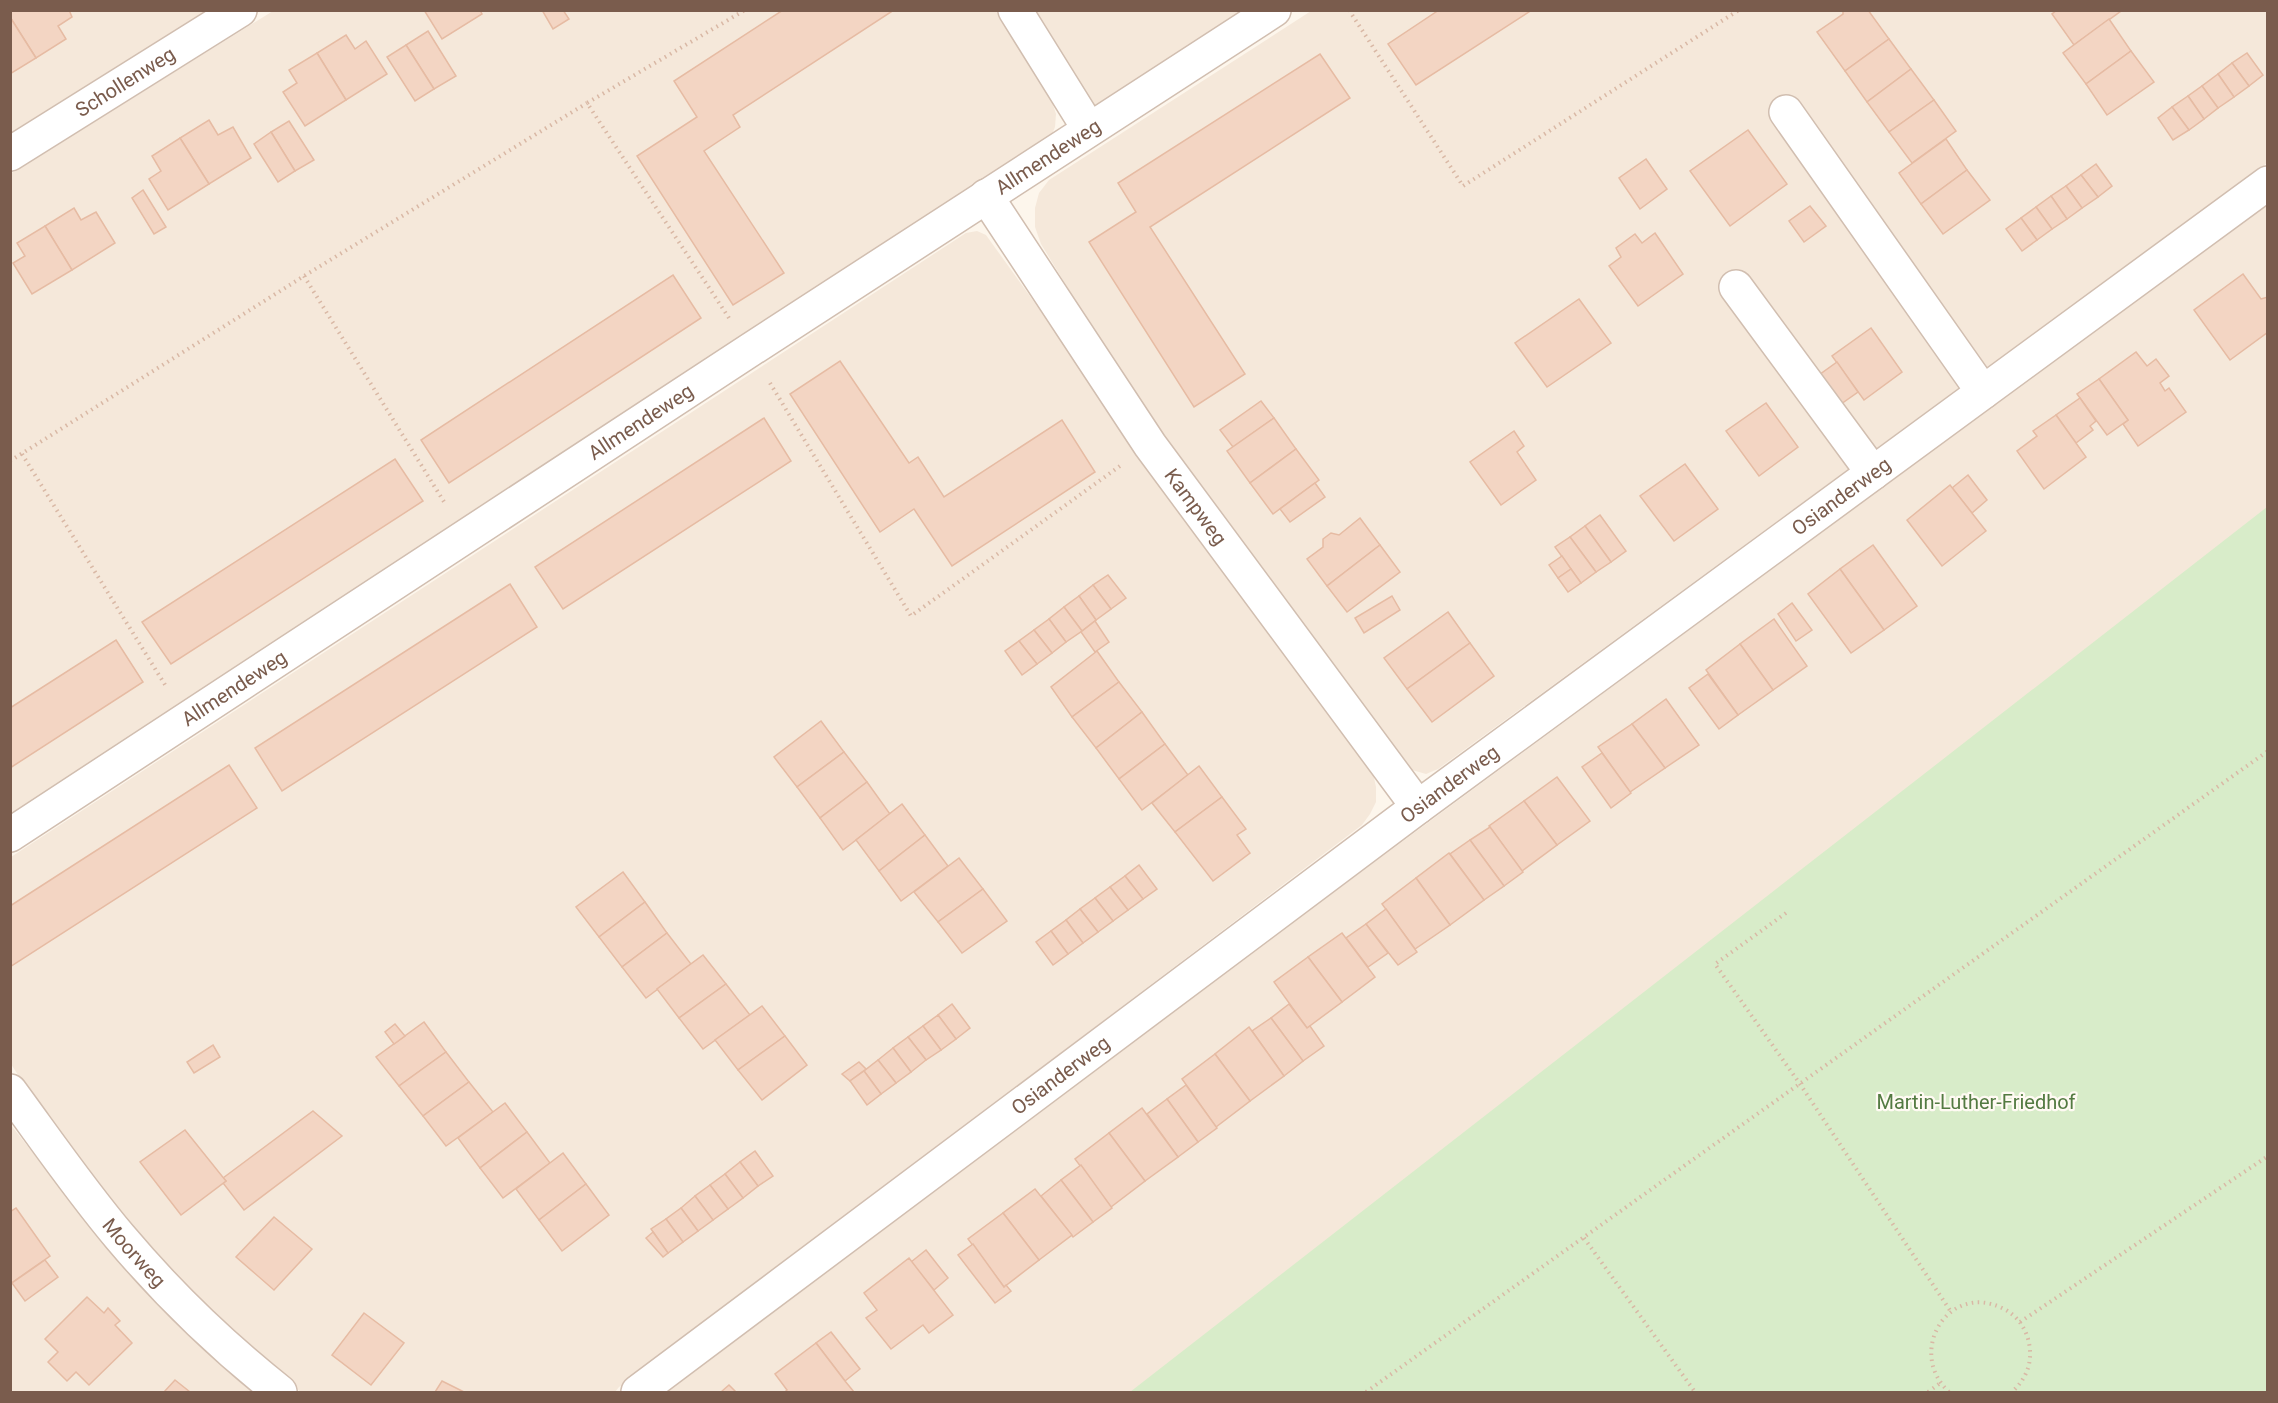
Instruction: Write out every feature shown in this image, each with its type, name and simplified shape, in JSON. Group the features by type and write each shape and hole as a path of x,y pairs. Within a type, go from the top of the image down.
{"street":[{"name":"Schollenweg","path":"10,154 240,10"},
{"path":"1015,10 1089,129"},
{"name":"Allmendeweg","path":"10,835 1274,10"},
{"path":"1786,112 1983,392"},
{"name":"Osianderweg","path":"638,1392 1418,807 2268,183"},
{"name":"Kampweg","path":"986,196 1150,445 1418,807"},
{"path":"1736,287 1873,473"},
{"name":"Moorweg","path":"10,1091 120,1237 191,1315 247,1366 280,1392"}],"path":[{"path":"10,461 304,276 587,103 745,10"},
{"path":"1349,10 1463,186 1739,10"},
{"path":"587,103 750,350 911,616 1150,445"},
{"path":"304,276 466,537"},
{"path":"22,454 186,719"},
{"path":"1366,1392 2268,751"},
{"path":"1786,913 1715,964 1800,1084 1952,1312"},
{"path":"2020,1322 2268,1156"},
{"path":"1584,1238 1695,1392"},
{"path":"1949,1392 1940,1384 1933,1369 1930,1353 1932,1337 1940,1323 1952,1312 1965,1305 1980,1303 1995,1305 2009,1312 2020,1322 2028,1337 2031,1353 2028,1370 2021,1384 2012,1392"},
{"path":"1928,1392 1940,1384"}],"shaded area":[{"path":"11,11 214,11 11,138"},
{"path":"273,11 996,11 1052,102 1056,114 1055,127 1050,139 11,823 10,174"},
{"path":"1029,11 1258,11 1100,107 1088,104"},
{"path":"1311,11 2267,11 2267,163 1438,769 1426,774 1412,770 1401,763 1156,433 1041,244 1035,227 1035,208 1039,193 1049,180"},
{"path":"2267,203 2267,1392 658,1392 760,1316"},
{"path":"977,231 986,235 1373,773 1376,802 1370,814 1362,825 615,1392 301,1392 257,1358 135,1233 61,1142 11,1064 11,857 966,233"},
{"path":"10,1124 87,1221 256,1392 11,1392"}],"green space":[{"name":"Martin-Luther-Friedhof","path":"2267,507 2267,1392 1130,1392"}],"building":[{"path":"13,10 69,10 72,17 58,26 66,39 36,58 10,17 10,12"},
{"path":"424,10 480,10 482,14 442,39"},
{"path":"542,10 563,10 569,19 553,29"},
{"path":"783,10 894,10 733,115 740,127 704,151 784,273 733,305 637,156 697,117 674,81"},
{"path":"1439,10 1532,10 1416,85 1388,44"},
{"path":"1843,10 1868,10 1889,39 1845,71 1817,32 1843,14"},
{"path":"2057,10 2121,11 2074,45 2052,14"},
{"path":"10,17 36,58 10,74"},
{"path":"2109,19 2131,51 2086,84 2063,53"},
{"path":"428,31 456,76 434,89 406,45"},
{"path":"346,35 355,49 366,41 387,74 346,100 317,53"},
{"path":"1889,39 1911,69 1867,102 1845,71"},
{"path":"406,45 434,89 415,101 387,57"},
{"path":"2131,51 2154,82 2107,115 2086,84"},
{"path":"317,53 346,100 305,126 283,92 297,83 289,70"},
{"path":"2247,53 2263,75 2249,86 2232,63"},
{"path":"1320,54 1350,98 1150,227 1245,374 1194,407 1089,242 1136,212 1118,183"},
{"path":"2232,63 2249,86 2234,97 2218,74"},
{"path":"1911,69 1934,100 1889,132 1867,102"},
{"path":"2218,74 2234,97 2218,108 2202,86"},
{"path":"2202,86 2218,108 2204,119 2188,96"},
{"path":"2188,96 2204,119 2189,130 2172,107"},
{"path":"1934,100 1956,131 1912,163 1889,132"},
{"path":"2172,107 2189,130 2173,140 2158,118"},
{"path":"209,120 218,135 233,127 251,158 209,184 180,138"},
{"path":"289,121 314,160 295,171 271,132"},
{"path":"1748,130 1787,184 1730,226 1690,171"},
{"path":"271,132 295,171 278,182 254,144"},
{"path":"180,138 209,184 168,210 149,179 161,171 152,156"},
{"path":"1946,139 1967,170 1921,204 1899,173"},
{"path":"1646,159 1667,189 1640,209 1619,178"},
{"path":"2096,164 2112,186 2098,197 2081,175"},
{"path":"1967,170 1990,200 1943,234 1921,204"},
{"path":"2081,175 2098,197 2082,208 2066,186"},
{"path":"2066,186 2082,208 2067,219 2051,196"},
{"path":"143,190 166,227 154,234 132,198"},
{"path":"2051,196 2067,219 2052,229 2036,207"},
{"path":"1810,206 1826,226 1804,242 1789,221"},
{"path":"2036,207 2052,229 2037,240 2021,218"},
{"path":"74,208 81,220 96,212 115,243 72,270 45,226"},
{"path":"2021,218 2037,240 2022,251 2006,229"},
{"path":"45,226 72,270 32,294 13,263 25,256 17,243"},
{"path":"1655,233 1683,274 1638,306 1609,266 1621,257 1616,248 1635,234 1642,243"},
{"path":"2243,274 2261,299 2268,297 2268,332 2230,360 2194,310"},
{"path":"673,275 701,318 449,483 421,440"},
{"path":"1579,299 1611,343 1547,387 1515,343"},
{"path":"1871,328 1902,372 1864,400 1832,356"},
{"path":"2136,352 2147,366 2156,359 2169,376 2160,383 2165,391 2169,388 2186,412 2138,446 2123,424 2128,420 2099,379"},
{"path":"840,361 909,463 918,457 944,497 1062,420 1095,472 952,566 914,509 880,532 790,394"},
{"path":"1837,362 1858,392 1841,404 1819,375"},
{"path":"2099,379 2128,420 2107,435 2077,394"},
{"path":"2080,398 2096,421 2090,426 2093,430 2076,443 2056,415"},
{"path":"1261,401 1274,418 1233,447 1220,430"},
{"path":"1766,403 1798,447 1759,476 1726,431"},
{"path":"2056,415 2086,457 2044,489 2017,451 2037,436 2033,431"},
{"path":"764,418 791,461 563,609 535,567"},
{"path":"1274,418 1296,449 1250,483 1227,451"},
{"path":"1514,431 1524,446 1517,452 1536,480 1501,505 1470,462"},
{"path":"1296,449 1319,480 1273,514 1250,483"},
{"path":"395,459 423,501 171,664 142,622"},
{"path":"1685,464 1718,509 1674,541 1640,496"},
{"path":"1968,475 1987,500 1972,513 1952,488"},
{"path":"1315,483 1325,497 1290,522 1280,509"},
{"path":"1950,485 1986,531 1942,566 1907,520"},
{"path":"1600,515 1626,551 1611,562 1585,526"},
{"path":"1360,518 1380,545 1327,586 1307,559 1323,547 1323,539 1331,533 1339,535"},
{"path":"1585,526 1611,562 1596,572 1570,537"},
{"path":"1570,537 1596,572 1581,583 1555,547"},
{"path":"1380,545 1400,572 1347,612 1327,586"},
{"path":"1873,545 1917,606 1884,630 1840,569"},
{"path":"1562,556 1571,569 1558,578 1549,565"},
{"path":"1571,569 1581,583 1568,592 1558,578"},
{"path":"1840,569 1884,630 1851,653 1808,594"},
{"path":"1108,575 1126,598 1111,609 1093,585"},
{"path":"510,584 537,627 282,791 255,748"},
{"path":"1093,585 1111,609 1096,620 1079,596"},
{"path":"1079,596 1096,620 1082,631 1064,607"},
{"path":"1392,596 1400,610 1364,633 1355,618"},
{"path":"1792,603 1812,630 1796,641 1778,614"},
{"path":"1064,607 1082,631 1066,642 1049,619"},
{"path":"1448,612 1470,643 1407,689 1384,658"},
{"path":"1049,619 1066,642 1052,653 1034,630"},
{"path":"1774,619 1807,666 1773,690 1740,644"},
{"path":"1095,621 1109,642 1095,652 1081,632"},
{"path":"1034,630 1052,653 1037,664 1019,641"},
{"path":"116,640 143,682 10,768 10,708"},
{"path":"1019,641 1037,664 1022,675 1005,651"},
{"path":"1470,643 1494,676 1432,722 1407,689"},
{"path":"1740,644 1773,690 1738,715 1706,670"},
{"path":"1097,651 1119,682 1072,717 1051,687"},
{"path":"1708,674 1738,715 1719,729 1689,688"},
{"path":"1119,682 1142,712 1096,748 1072,717"},
{"path":"1666,699 1699,745 1665,768 1632,724"},
{"path":"1142,712 1165,744 1119,779 1096,748"},
{"path":"821,721 844,752 797,787 774,757"},
{"path":"1632,724 1665,768 1630,792 1598,747"},
{"path":"1165,744 1188,775 1142,810 1119,779"},
{"path":"844,752 867,782 820,818 797,787"},
{"path":"1602,753 1631,793 1611,808 1582,767"},
{"path":"229,765 257,808 10,967 10,906"},
{"path":"1199,766 1222,797 1175,832 1152,803"},
{"path":"1557,777 1590,821 1557,845 1524,801"},
{"path":"867,782 890,814 843,850 820,818"},
{"path":"1222,797 1246,829 1237,835 1250,853 1213,881 1175,832"},
{"path":"1524,801 1557,845 1522,871 1489,826"},
{"path":"902,804 925,835 879,871 856,840"},
{"path":"1490,827 1523,872 1504,886 1470,840"},
{"path":"925,835 948,866 901,901 879,871"},
{"path":"1470,840 1504,886 1484,900 1450,854"},
{"path":"1449,853 1484,900 1450,925 1416,878"},
{"path":"959,858 983,889 938,922 914,892"},
{"path":"1139,865 1157,889 1143,899 1125,876"},
{"path":"623,872 645,902 599,937 576,907"},
{"path":"1125,876 1143,899 1128,910 1110,887"},
{"path":"1416,878 1450,925 1415,949 1382,904"},
{"path":"1110,887 1128,910 1113,921 1095,898"},
{"path":"983,889 1007,921 962,953 938,922"},
{"path":"1095,898 1113,921 1098,932 1080,909"},
{"path":"645,902 667,933 622,967 599,937"},
{"path":"1080,909 1098,932 1083,943 1066,920"},
{"path":"1386,909 1417,952 1398,965 1366,924"},
{"path":"1066,920 1083,943 1068,954 1051,931"},
{"path":"1366,924 1388,953 1368,967 1346,938"},
{"path":"1051,931 1068,954 1053,965 1036,942"},
{"path":"667,933 691,964 646,998 622,967"},
{"path":"1342,933 1375,977 1342,1002 1308,957"},
{"path":"703,955 726,984 679,1018 657,989"},
{"path":"1308,957 1342,1002 1307,1028 1274,982"},
{"path":"726,984 750,1015 703,1049 679,1018"},
{"path":"952,1004 970,1028 956,1039 938,1015"},
{"path":"1289,1004 1307,1028 1310,1026 1324,1046 1303,1061 1271,1018"},
{"path":"762,1006 785,1036 738,1070 715,1040"},
{"path":"938,1015 956,1039 941,1050 923,1026"},
{"path":"1271,1018 1303,1061 1284,1076 1252,1031"},
{"path":"424,1022 446,1052 399,1086 376,1057"},
{"path":"395,1024 405,1036 394,1044 385,1032"},
{"path":"923,1026 941,1050 926,1060 908,1037"},
{"path":"1249,1027 1284,1076 1250,1101 1215,1054"},
{"path":"785,1036 807,1065 762,1100 738,1070"},
{"path":"908,1037 926,1060 911,1072 893,1048"},
{"path":"213,1045 220,1057 194,1073 187,1062"},
{"path":"893,1048 911,1072 896,1083 878,1060"},
{"path":"446,1052 469,1082 423,1116 399,1086"},
{"path":"1215,1054 1250,1101 1216,1127 1182,1079"},
{"path":"878,1060 896,1083 881,1094 864,1071"},
{"path":"859,1062 866,1069 850,1081 842,1074"},
{"path":"864,1071 881,1094 867,1105 850,1081"},
{"path":"469,1082 493,1112 446,1146 423,1116"},
{"path":"1186,1085 1217,1128 1198,1142 1167,1099"},
{"path":"1167,1099 1198,1142 1178,1157 1147,1114"},
{"path":"505,1103 527,1132 480,1168 458,1138"},
{"path":"1142,1108 1178,1157 1145,1181 1109,1133"},
{"path":"313,1111 342,1136 244,1210 223,1183 226,1181 223,1178"},
{"path":"185,1130 226,1181 181,1215 140,1162"},
{"path":"527,1132 550,1163 503,1198 480,1168"},
{"path":"1109,1133 1145,1181 1111,1207 1075,1159"},
{"path":"755,1151 773,1176 758,1186 740,1162"},
{"path":"563,1153 586,1184 539,1220 516,1189"},
{"path":"740,1162 758,1186 743,1198 725,1174"},
{"path":"1081,1165 1112,1208 1093,1222 1061,1180"},
{"path":"725,1174 743,1198 728,1209 710,1185"},
{"path":"1061,1180 1093,1222 1073,1237 1041,1196"},
{"path":"586,1184 609,1215 562,1251 539,1220"},
{"path":"710,1185 728,1209 713,1220 695,1196"},
{"path":"1035,1189 1072,1235 1039,1260 1003,1213"},
{"path":"695,1196 713,1220 698,1231 681,1208"},
{"path":"16,1208 50,1256 10,1284 10,1212"},
{"path":"681,1208 698,1231 683,1242 666,1219"},
{"path":"1003,1213 1039,1260 1004,1287 968,1239"},
{"path":"274,1217 312,1249 274,1290 236,1257"},
{"path":"666,1219 683,1242 668,1253 651,1229"},
{"path":"653,1232 668,1253 663,1257 646,1238"},
{"path":"973,1244 1004,1287 1006,1285 1011,1291 995,1303 958,1255"},
{"path":"926,1250 948,1278 934,1290 911,1262"},
{"path":"909,1258 953,1315 929,1333 923,1325 891,1349 866,1318 877,1310 864,1293"},
{"path":"45,1260 58,1277 25,1301 12,1283"},
{"path":"87,1297 104,1313 108,1308 120,1321 115,1325 132,1343 89,1385 76,1372 67,1381 48,1362 58,1352 45,1339"},
{"path":"364,1313 404,1343 371,1385 332,1355"},
{"path":"831,1332 860,1369 845,1381 816,1343"},
{"path":"816,1343 854,1392 785,1392 787,1390 775,1374"},
{"path":"175,1380 190,1392 164,1392"},
{"path":"442,1381 464,1392 435,1392"},
{"path":"729,1385 736,1392 721,1392"}]}
